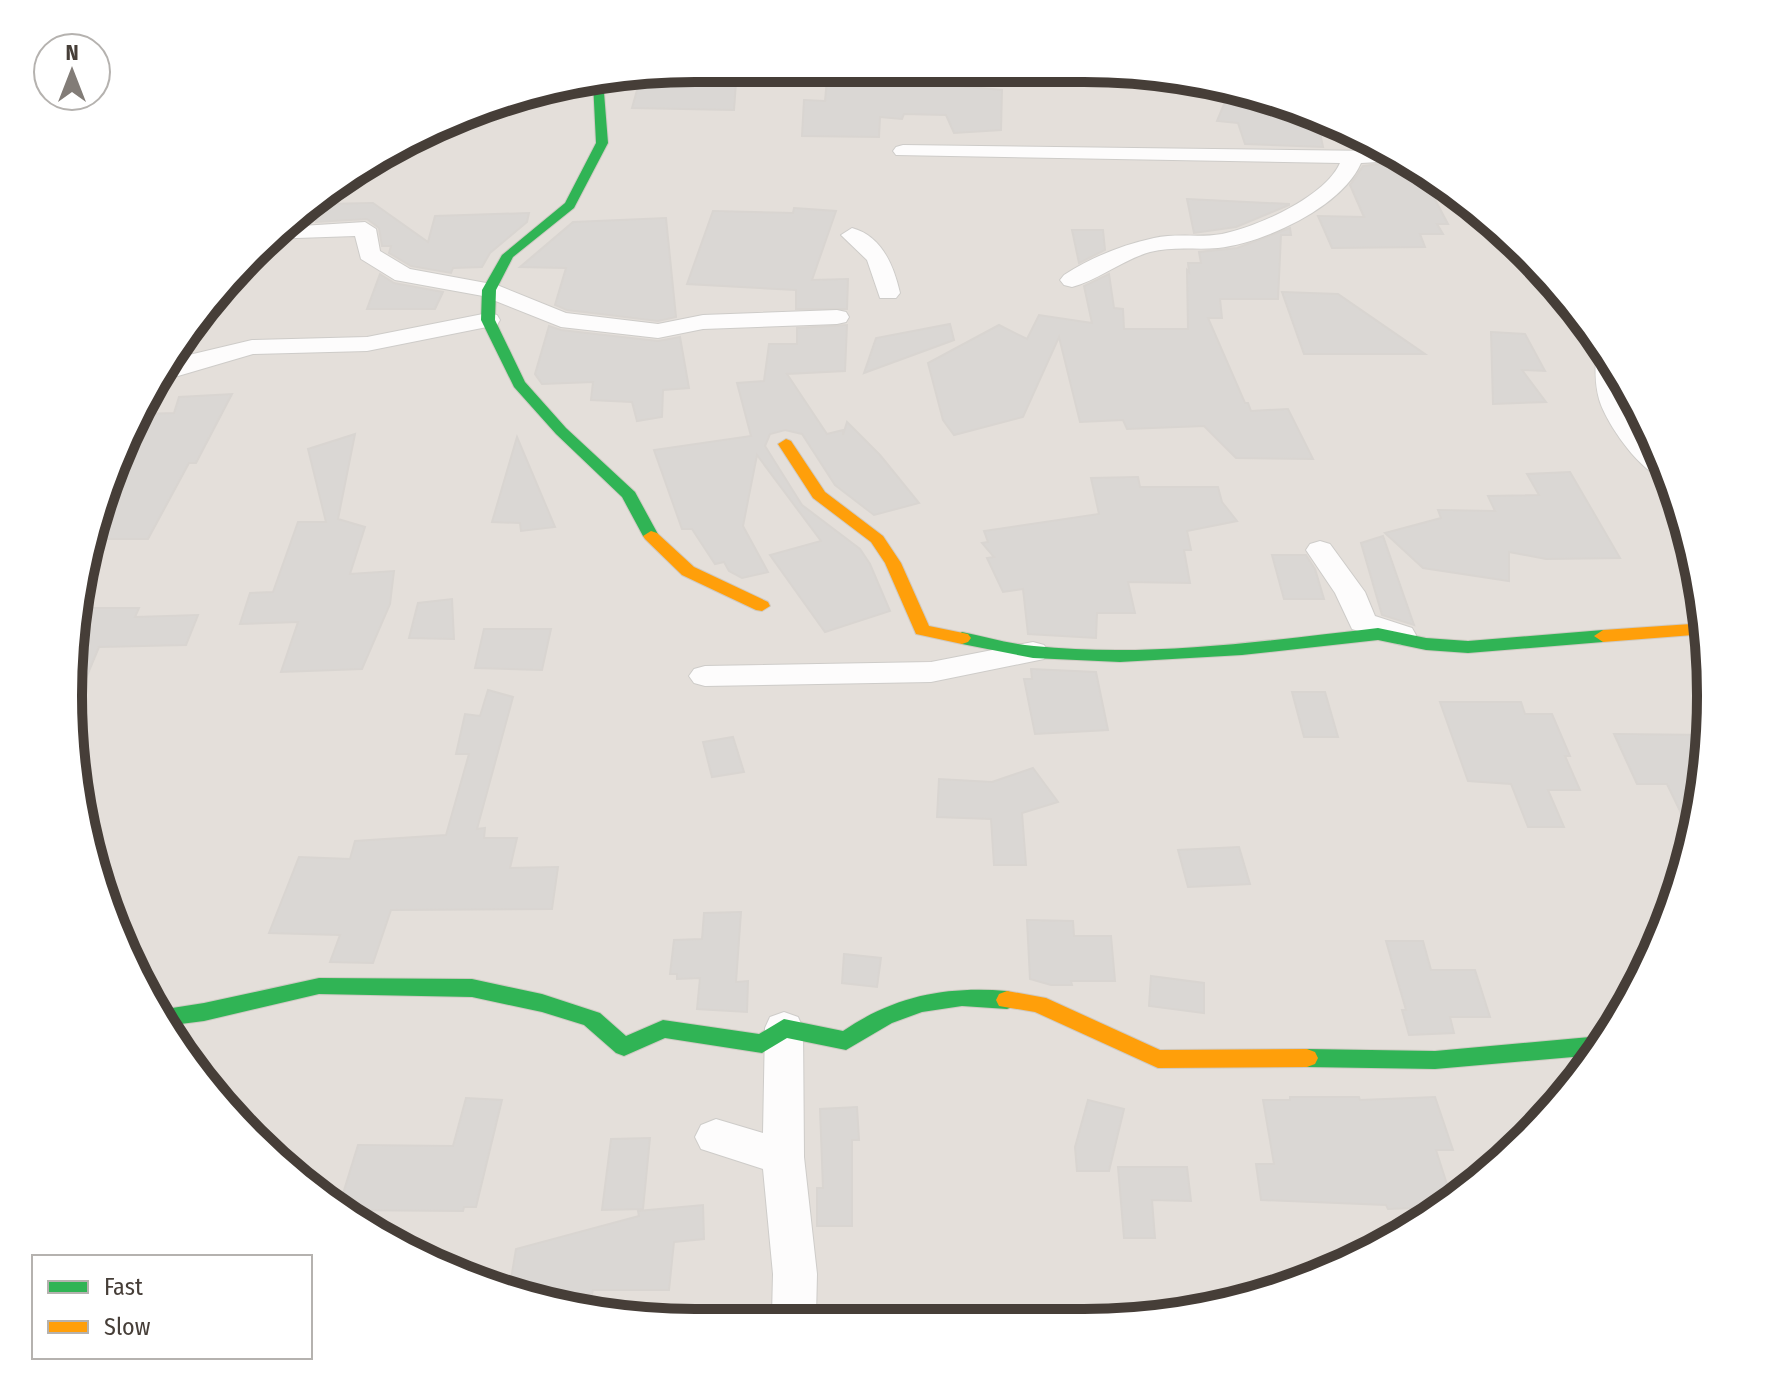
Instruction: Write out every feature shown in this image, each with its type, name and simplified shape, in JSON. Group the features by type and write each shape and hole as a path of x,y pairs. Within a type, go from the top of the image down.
{"street":[{"path":"599,90 602,143 570,205 508,255 489,290 488,320 519,384 561,431 629,495 650,535 688,571 762,606"},
{"path":"903,151 1377,157"},
{"path":"1072,280 1097,263 1169,241 1221,241 1277,224 1333,185 1350,170 1353,157"},
{"path":"292,233 365,229 369,254 403,275 489,290 561,320 658,331 703,322 837,317"},
{"path":"852,235 878,255 883,264 888,293"},
{"path":"177,368 252,347 367,344 488,320"},
{"path":"1606,375 1609,398 1628,432 1648,456"},
{"path":"786,444 819,495 877,539 893,563 922,630 1033,652 1120,656 1242,649 1378,634 1426,644 1468,647 1693,629"},
{"path":"1320,550 1350,592 1363,622 1426,644"},
{"path":"705,676 931,672 1033,652"},
{"path":"173,1016 319,986 472,988 542,1003 592,1019 624,1047 663,1029 762,1044 784,1028 846,1041 870,1023 899,1008 927,1000 976,996 1038,1004 1158,1059 1435,1060 1584,1050"},
{"path":"784,1028 783,1157 795,1274 794,1309"},
{"path":"716,1137 783,1157"}],"shaded area":[{"path":"696,82 1124,83 1164,87 1242,103 1355,145 1424,185 1488,234 1545,291 1570,322 1594,355 1634,424 1676,537 1692,615 1696,655 1696,736 1692,776 1676,854 1664,893 1634,967 1615,1002 1594,1036 1545,1100 1488,1157 1457,1182 1390,1227 1318,1262 1242,1288 1164,1304 1084,1309 655,1308 615,1304 537,1288 424,1246 355,1206 291,1157 234,1100 209,1069 164,1002 129,930 103,854 87,776 82,696 87,615 103,537 129,461 164,389 209,322 262,262 322,209 389,164 461,129 537,103 615,87"}],"building":[{"path":"736,82 734,110 632,108 639,85"},
{"path":"827,82 959,82 959,86 1002,90 1001,130 954,133 946,115 904,114 902,119 880,117 879,137 802,136 804,100 825,101"},
{"path":"1226,99 1242,103 1319,130 1323,147 1245,144 1238,123 1217,121"},
{"path":"1388,163 1429,189 1448,224 1437,224 1443,234 1420,234 1425,247 1332,248 1318,216 1364,217 1350,185 1363,166"},
{"path":"1187,199 1289,205 1236,227 1194,233"},
{"path":"373,203 428,242 435,216 529,213 527,222 490,253 482,267 453,268 451,273 411,266 389,253 391,246 382,246 379,228 367,219 316,222 321,210 329,204"},
{"path":"794,208 836,211 812,280 848,279 847,309 796,309 796,290 687,284 713,211 793,213"},
{"path":"666,218 676,317 658,321 567,310 555,305 566,268 520,267 573,222"},
{"path":"1290,228 1291,235 1281,235 1278,299 1220,299 1222,318 1208,318 1245,403 1251,411 1288,409 1313,459 1236,458 1204,426 1127,429 1123,420 1080,422 1059,337 1023,417 954,435 943,420 928,363 999,325 1027,339 1039,315 1092,323 1084,286 1109,274 1114,308 1123,309 1124,329 1188,329 1188,263 1201,263 1199,252 1237,248"},
{"path":"1072,230 1103,230 1105,250 1079,263"},
{"path":"380,274 394,283 443,292 435,309 367,309"},
{"path":"1282,292 1338,294 1425,354 1304,354"},
{"path":"950,324 954,340 864,373 876,338"},
{"path":"847,325 845,371 787,374 827,434 843,430 843,435 847,422 880,455 919,503 874,515 835,485 802,434 785,430 770,434 765,446 802,505 860,549 870,564 890,611 825,632 770,555 821,541 757,455 743,526 768,572 742,578 729,571 724,562 715,564 692,529 682,529 654,450 751,436 737,383 764,381 769,344 797,344 797,328"},
{"path":"549,326 658,341 680,337 689,388 663,390 662,417 637,421 632,402 591,400 593,382 542,384 535,374"},
{"path":"1491,332 1525,334 1545,371 1522,370 1546,402 1493,404"},
{"path":"232,394 196,463 189,463 148,539 103,539 115,498 145,424 151,414 174,413 179,397"},
{"path":"355,434 338,519 365,527 350,574 394,571 390,604 362,669 281,672 298,622 240,624 250,593 273,592 298,522 326,522 308,449"},
{"path":"517,437 555,527 521,531 520,523 492,522"},
{"path":"1570,472 1620,558 1546,559 1509,552 1509,581 1423,568 1385,533 1441,518 1438,510 1495,511 1488,496 1539,495 1527,474"},
{"path":"1138,477 1140,487 1218,487 1222,502 1237,521 1187,531 1191,550 1184,550 1190,583 1128,582 1135,613 1097,613 1096,638 1028,634 1023,589 1003,592 987,558 994,557 982,543 988,542 984,531 1099,514 1091,478"},
{"path":"1383,536 1414,625 1382,615 1361,543"},
{"path":"1272,555 1306,555 1315,569 1324,599 1284,599"},
{"path":"452,599 454,639 409,638 418,603"},
{"path":"88,608 139,608 135,617 198,615 186,645 99,647 82,687"},
{"path":"484,629 551,629 542,670 475,668"},
{"path":"1031,669 1096,672 1108,730 1035,734 1024,679 1032,679"},
{"path":"488,690 513,697 477,829 485,828 484,838 517,838 510,868 558,867 552,909 391,910 373,963 330,962 340,935 269,933 299,857 350,859 355,841 446,835 469,754 456,754 465,714 480,716"},
{"path":"1292,692 1325,692 1338,737 1304,737"},
{"path":"1440,702 1521,702 1525,714 1552,714 1580,790 1548,790 1564,827 1528,827 1511,784 1468,781"},
{"path":"1614,734 1696,735 1684,819 1667,784 1637,784"},
{"path":"733,737 744,772 712,777 703,742"},
{"path":"1033,768 1058,802 1022,813 1026,865 994,865 991,819 937,817 939,779 992,782"},
{"path":"1239,847 1250,884 1188,887 1178,850"},
{"path":"741,912 736,982 748,981 747,1012 697,1009 700,978 677,979 677,974 670,974 674,940 702,939 704,913"},
{"path":"1027,920 1073,921 1074,936 1111,936 1115,981 1071,981 1072,985 1051,985 1030,979"},
{"path":"1386,941 1423,941 1431,970 1475,970 1490,1017 1450,1017 1454,1033 1409,1035 1402,1010 1406,1010"},
{"path":"844,954 881,958 877,987 842,983"},
{"path":"1151,976 1204,983 1204,1013 1149,1006"},
{"path":"1290,1097 1359,1097 1360,1100 1435,1097 1453,1150 1436,1150 1448,1188 1421,1208 1388,1209 1386,1205 1261,1200 1256,1164 1274,1164 1263,1100 1290,1100"},
{"path":"466,1098 502,1100 476,1207 464,1207 463,1211 362,1210 342,1197 358,1145 453,1146"},
{"path":"1088,1100 1124,1109 1109,1171 1077,1171 1075,1147"},
{"path":"857,1107 859,1140 852,1140 852,1226 817,1226 817,1188 823,1188 820,1109"},
{"path":"650,1138 643,1209 602,1210 611,1139"},
{"path":"1118,1167 1187,1167 1191,1201 1152,1200 1155,1238 1124,1238"},
{"path":"703,1205 704,1239 674,1242 669,1290 593,1290 592,1294 563,1294 511,1280 516,1249 639,1216 638,1211"}],"traffic: fast":[{"path":"599,90 602,143 570,205 508,255 489,290 488,320 519,384 561,431 629,495 651,536"},
{"path":"962,638 1033,652 1120,656 1242,649 1378,634 1426,644 1468,647 1603,636"},
{"path":"173,1016 319,986 472,988 542,1003 592,1019 624,1047 663,1029 762,1044 784,1028 846,1041 884,1017 922,1003 962,998 1007,1000"},
{"path":"1307,1058 1435,1060 1587,1046"}],"traffic: slow":[{"path":"786,444 819,495 877,539 893,563 922,630 962,638"},
{"path":"651,536 688,571 762,606"},
{"path":"1603,636 1693,629"},
{"path":"1007,1000 1038,1004 1158,1059 1307,1058"}]}
